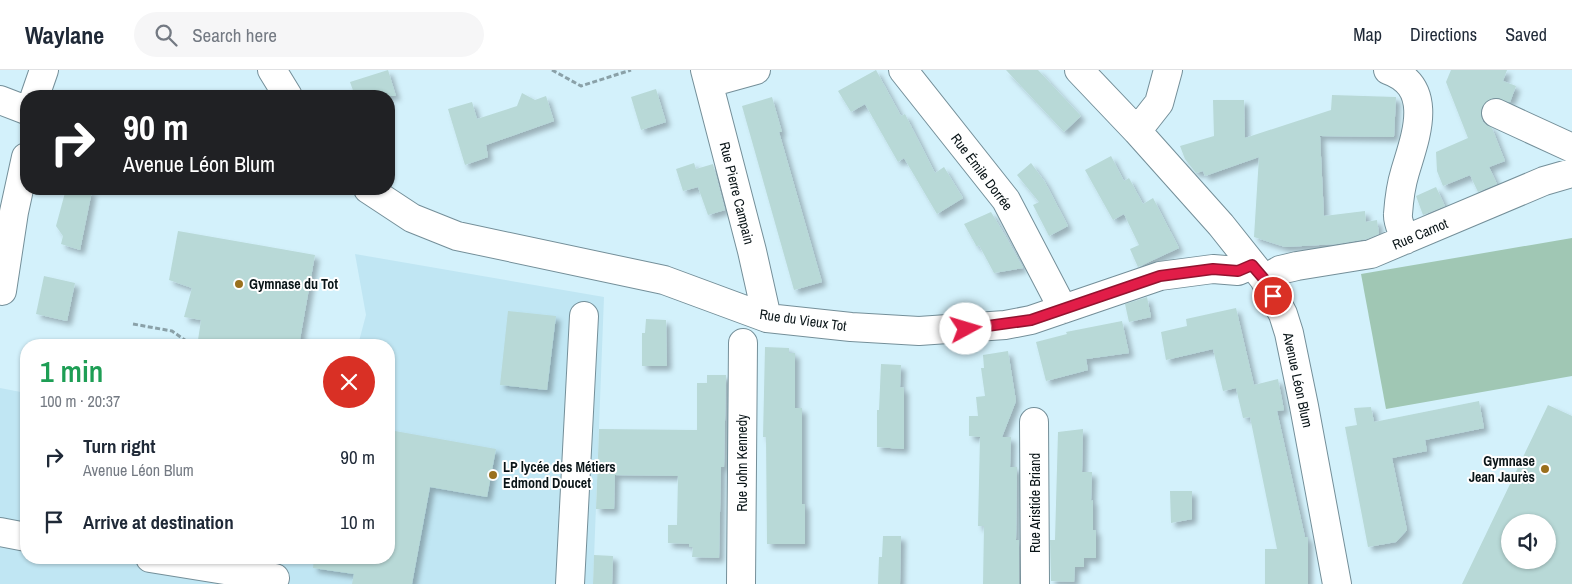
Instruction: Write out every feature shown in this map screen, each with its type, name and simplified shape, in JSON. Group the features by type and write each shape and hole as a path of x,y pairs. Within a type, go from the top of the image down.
{"street":[{"path":"37,90 44,70"},
{"path":"272,70 284,90"},
{"path":"707,76 756,70"},
{"name":"Rue Émile Dorrée","path":"903,70 1006,200 1063,309"},
{"name":"Avenue Léon Blum","path":"1079,70 1138,131 1221,225 1258,272 1283,314 1289,333 1336,584"},
{"path":"1138,131 1159,103 1168,70"},
{"path":"1388,70 1396,72 1408,83 1416,96 1419,124 1404,174 1398,217 1405,240"},
{"name":"Rue Pierre Campain","path":"707,76 752,250 767,318"},
{"path":"0,100 20,108"},
{"path":"1496,113 1572,148"},
{"name":"Rue Carnot","path":"1258,272 1371,254 1544,181 1572,173"},
{"path":"2,291 20,184"},
{"name":"Rue du Vieux Tot","path":"377,195 412,218 458,236 664,280 767,318 851,327 919,331 1005,325 1031,320 1160,276 1213,269 1258,272"},
{"path":"570,584 584,316"},
{"name":"Rue John Kennedy","path":"741,584 743,343"},
{"name":"Rue Aristide Briand","path":"1034,422 1035,584"},
{"path":"0,532 20,536"},
{"path":"188,564 275,578"}],"path":[{"path":"552,70 581,86 631,70"},
{"path":"133,324 172,330 184,339"}],"shaded area":[{"name":"LP lycée des Métiers Edmond Doucet","path":"355,254 604,297 593,584 0,584 0,388 20,392 20,564 395,564 395,339 360,339 366,315"}],"green space":[{"path":"1572,238 1572,376 1386,409 1361,274"}],"building":[{"path":"388,70 394,90 353,90 350,82"},
{"path":"876,70 901,116 905,114 935,173 944,167 963,198 937,214 904,158 898,162 865,104 851,112 838,91"},
{"path":"1006,70 1038,70 1081,116 1064,132"},
{"path":"1451,70 1507,70 1503,81 1516,86 1510,102 1494,98 1487,101 1482,107 1481,115 1483,122 1492,128 1505,161 1489,167 1497,184 1478,192 1470,175 1443,186 1437,171 1436,152 1468,138 1446,82"},
{"path":"656,89 666,122 641,130 631,97"},
{"path":"522,93 535,100 546,96 554,121 486,145 488,157 465,165 448,109 472,102 477,119 517,106"},
{"path":"1332,95 1396,97 1394,137 1320,136 1324,216 1365,211 1366,222 1377,220 1379,234 1367,239 1337,244 1285,247 1254,237 1259,157 1205,176 1203,171 1196,173 1185,159 1180,146 1214,136 1213,100 1244,100 1245,138 1331,110"},
{"path":"772,97 782,132 779,132 822,282 794,290 742,106"},
{"path":"1111,156 1124,181 1129,178 1143,204 1153,198 1179,248 1138,267 1130,249 1139,245 1124,214 1113,220 1085,170"},
{"path":"694,163 696,169 713,164 725,210 708,215 698,187 683,191 676,169"},
{"path":"1031,163 1045,182 1068,226 1049,236 1033,205 1039,202 1017,175"},
{"path":"1436,187 1445,206 1423,215 1416,196"},
{"path":"64,195 91,195 80,250 61,244 63,236 56,226"},
{"path":"991,212 1023,268 994,273 979,245 977,247 964,224"},
{"name":"Gymnase du Tot","path":"178,231 315,255 300,339 198,339 201,320 184,317 192,288 169,280"},
{"path":"44,276 75,283 67,321 36,314"},
{"path":"1147,297 1151,317 1129,322 1125,304"},
{"path":"1236,308 1254,385 1278,379 1284,410 1277,411 1305,537 1308,537 1308,584 1265,584 1265,549 1277,549 1250,417 1243,418 1236,388 1223,391 1213,349 1166,360 1161,332 1187,326 1186,319"},
{"path":"508,311 556,316 547,390 500,385"},
{"path":"646,319 666,320 667,366 642,366 642,333 645,333"},
{"path":"1122,321 1129,353 1086,359 1088,370 1046,381 1036,342 1067,334 1066,332"},
{"path":"765,347 789,348 789,353 795,353 795,408 802,408 802,504 805,504 805,544 767,544 766,437 763,437"},
{"path":"1008,351 1016,401 1002,437 1011,437 1010,467 1017,467 1016,540 1019,540 1019,584 983,584 984,526 978,526 980,437 969,436 969,416 978,416 976,397 985,396 981,368 984,368 983,355"},
{"path":"881,364 901,365 900,387 904,388 904,449 877,447 877,410 879,410"},
{"path":"707,375 726,375 724,467 721,467 719,558 692,557 693,547 689,547 689,544 668,543 668,525 677,525 678,476 615,475 614,509 596,509 599,429 697,430 697,383 707,383"},
{"path":"1479,401 1484,428 1425,440 1427,451 1392,458 1407,530 1396,542 1368,547 1345,427 1357,425 1354,408 1371,407 1374,422"},
{"name":"Gymnase Jean Jaurès","path":"1548,405 1572,416 1572,584 1462,584"},
{"path":"1083,429 1082,472 1092,472 1091,501 1093,500 1093,530 1096,530 1096,558 1084,558 1084,567 1075,567 1074,582 1051,581 1050,540 1055,540 1058,432"},
{"path":"395,431 496,449 487,497 430,487 412,584 352,584 354,574 313,568 313,564 395,564"},
{"path":"1170,491 1192,491 1192,519 1171,523"},
{"path":"883,536 901,536 900,584 878,584 879,557 882,557"},
{"path":"594,555 613,556 612,584 593,584"}],"place":[{"name":"Gymnase du Tot","path":"239,284"},
{"name":"Gymnase Jean Jaurès","path":"1545,469"},
{"name":"LP lycée des Métiers Edmond Doucet","path":"493,475"}],"route":[{"path":"966,329 1031,320 1160,276 1213,269 1238,271 1252,265 1264,279 1273,296"}]}
